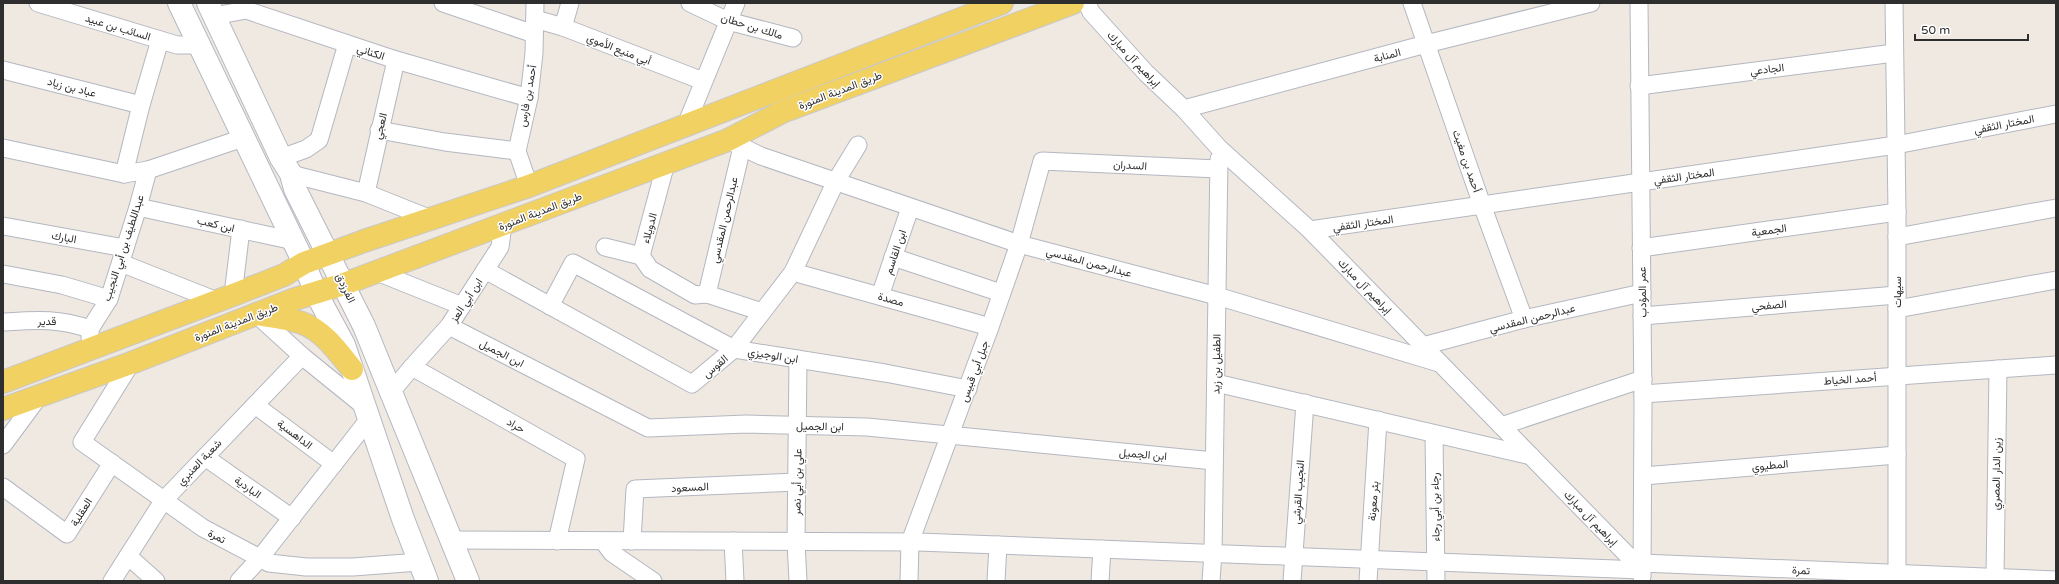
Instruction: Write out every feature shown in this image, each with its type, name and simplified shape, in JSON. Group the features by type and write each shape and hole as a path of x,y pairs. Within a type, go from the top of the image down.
{"main road":[{"path":"179,3 294,241 316,293 344,345 423,574"},
{"name":"طريق المدينة المنورة","path":"3,382 93,338 225,298 284,275 304,263 328,254 529,186 1002,3"},
{"name":"طريق المدينة المنورة","path":"3,409 131,363 295,299 377,272 666,164 735,143 782,112 1073,3"},
{"name":"الفرزدق","path":"211,9 286,166 295,189 364,326 468,581"},
{"path":"256,314 301,322 316,330 330,342 352,370"}],"street":[{"name":"السائب بن عبيد","path":"38,3 177,45 199,45"},
{"name":"أبي منيع الأموي","path":"443,3 535,19 563,27 703,81"},
{"path":"563,27 570,3"},
{"name":"مالك بن حطان","path":"690,3 728,21 793,38"},
{"path":"686,125 736,3"},
{"name":"إبراهيم آل مبارك","path":"1087,3 1091,12 1146,73 1184,109 1219,148 1310,230 1642,571"},
{"name":"أحمد بن مغيث","path":"1412,3 1482,205 1524,319"},
{"name":"المنابة","path":"1184,109 1426,44 1591,3"},
{"name":"عمر المؤدب","path":"1639,3 1643,387 1642,571"},
{"name":"سيهات","path":"1894,3 1897,212 1897,578"},
{"name":"الكناني","path":"211,9 248,7 347,44 396,60 529,98"},
{"name":"أحمد بن فارس","path":"517,151 529,98 535,19"},
{"path":"124,174 141,105 160,40"},
{"path":"286,166 319,140 347,44"},
{"name":"الجادعي","path":"1639,86 1894,53"},
{"name":"العجي","path":"366,193 396,60"},
{"name":"عباد بن زياد","path":"3,70 141,105"},
{"name":"المختار الثقفي","path":"1310,230 1896,145 2056,114"},
{"path":"380,130 445,142 517,151 529,186"},
{"path":"3,150 124,174 148,170 244,138"},
{"name":"عبدالرحمن المقدسي","path":"707,294 735,143 761,156 1018,244 1217,296 1440,364"},
{"name":"القوس","path":"485,270 692,384 734,349 793,272 836,182 858,145"},
{"name":"الطفيل بن زيد","path":"1211,581 1213,553 1219,148"},
{"name":"السدران","path":"1042,161 1218,169"},
{"name":"جبل أبي قبيس","path":"909,581 910,542 990,327 1018,244 1042,161"},
{"name":"الدويلاء","path":"605,247 642,256 666,164"},
{"path":"286,166 366,193 431,219"},
{"name":"عبداللطيف بن أبي النجيب","path":"93,338 109,299 148,170"},
{"name":"ابن كعب","path":"138,206 294,241"},
{"name":"ابن القاسم","path":"880,296 910,208"},
{"path":"1897,237 2056,208"},
{"name":"الجمعية","path":"1641,248 1897,212"},
{"name":"ابن أبي العز","path":"412,367 449,326 500,247 503,225"},
{"name":"البارك","path":"3,226 123,255 225,298"},
{"path":"225,298 241,229"},
{"path":"642,256 650,269 695,296 707,294 762,312"},
{"path":"893,257 1001,293"},
{"name":"ابن الوجيزي","path":"550,306 573,263 734,349 885,372 968,389"},
{"path":"377,272 462,306"},
{"name":"مصدة","path":"793,272 990,327"},
{"path":"3,274 62,285 109,299"},
{"name":"الصفحي","path":"1642,316 1897,302 2056,280"},
{"name":"عبدالرحمن المقدسي","path":"1423,346 1524,319 1642,292"},
{"path":"239,581 260,558 334,464 367,413 256,314"},
{"name":"قدير","path":"3,322 53,320 68,322 93,338"},
{"name":"ابن الجميل","path":"449,326 648,428 746,424 867,427 1214,461"},
{"name":"شعبة العنبري","path":"112,581 162,501 302,356"},
{"name":"علي بن أبي نصر","path":"798,359 796,542 798,581"},
{"name":"تمرة","path":"131,363 82,442 162,501 203,528 269,563 306,568 353,567 423,574"},
{"name":"أحمد الخياط","path":"1501,426 1643,387 1998,370 2056,364"},
{"path":"391,392 412,367"},
{"name":"حراد","path":"412,367 576,459 557,541"},
{"name":"زين الدار المصري","path":"1994,578 1998,370"},
{"path":"1216,383 1531,456"},
{"path":"3,445 40,395"},
{"name":"النجيب القرشي","path":"1292,581 1304,403"},
{"name":"الداهسية","path":"255,405 334,464"},
{"name":"بئر معونة","path":"1368,581 1378,420"},
{"name":"رجاء بن أبي رجاء","path":"1434,434 1436,581"},
{"name":"المطيوي","path":"1643,476 1897,455"},
{"name":"الباردية","path":"205,457 292,518"},
{"name":"العقلية","path":"3,487 68,534 112,463"},
{"name":"المسعود","path":"632,541 635,489 797,482"},
{"name":"تمرة","path":"451,540 910,542 1436,561 1540,573 1642,571 1897,578 1994,578 2056,580"},
{"path":"603,541 612,553 653,581"},
{"path":"733,541 735,581"},
{"path":"996,581 998,545"},
{"path":"1100,581 1102,549"},
{"path":"128,556 156,581"}]}
